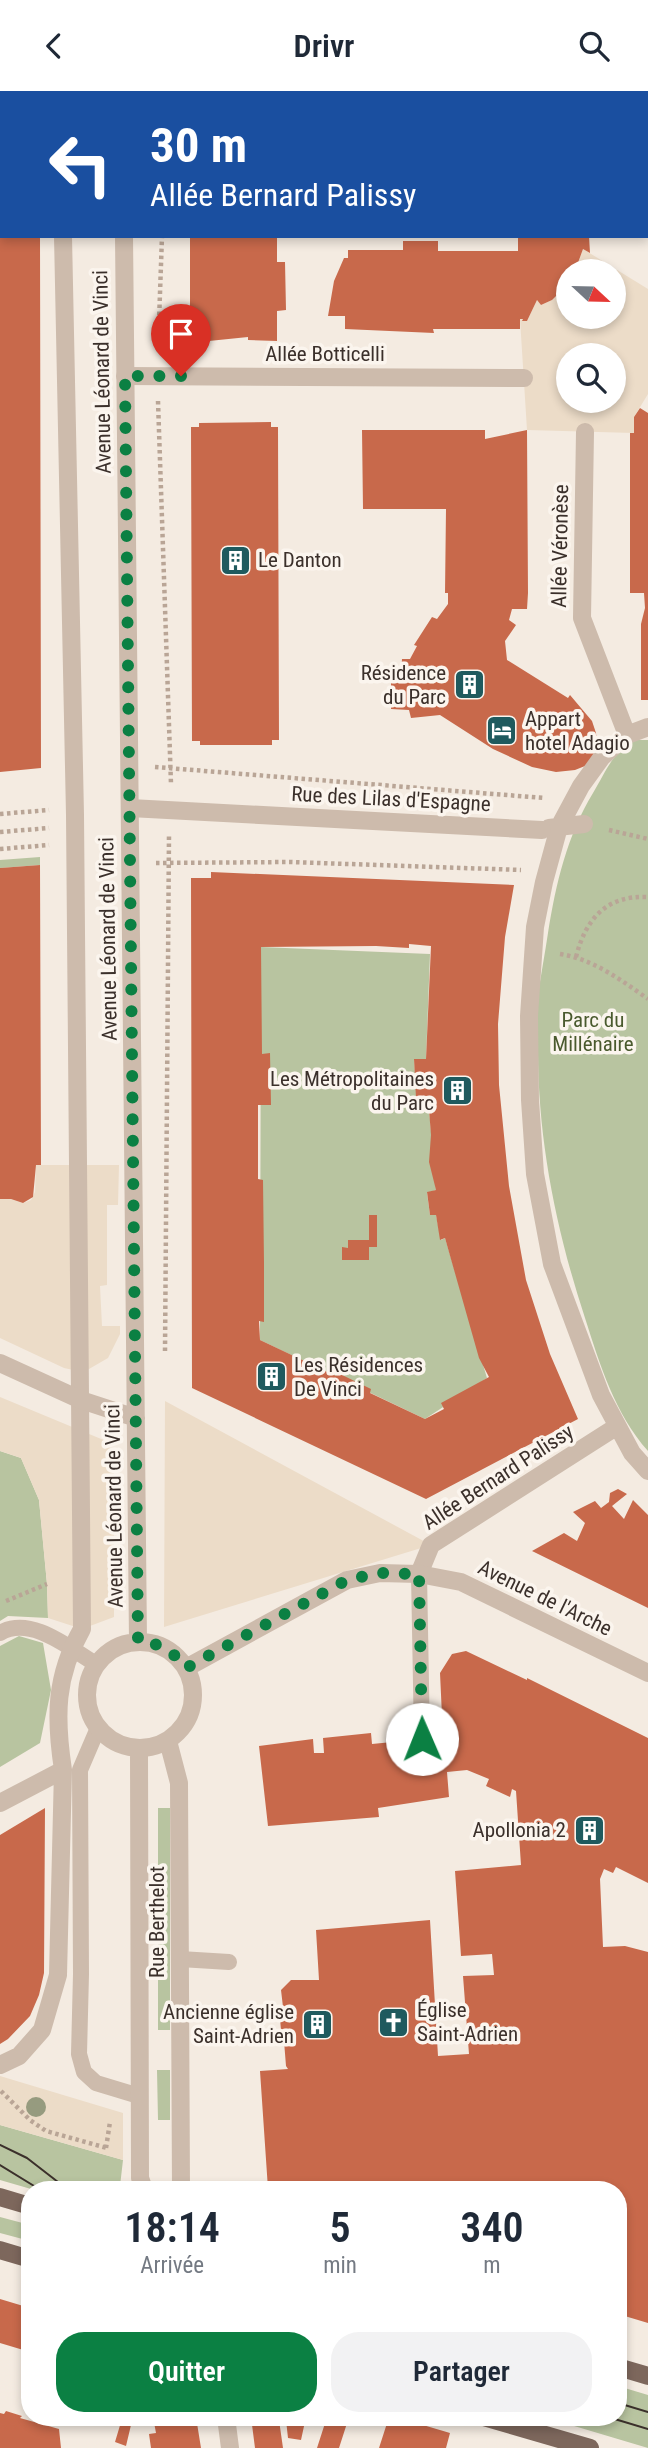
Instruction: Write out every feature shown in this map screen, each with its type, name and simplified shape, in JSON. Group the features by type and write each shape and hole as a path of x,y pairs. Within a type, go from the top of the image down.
{"main road":[{"path":"0,2197 21,2203"},
{"path":"0,2250 21,2256"},
{"path":"627,2370 648,2376"},
{"path":"507,2426 547,2442 590,2448"}],"street":[{"path":"0,2065 19,2056 42,2030 58,1975 63,1770 57,1707 63,1671 82,1629 75,815 63,238"},
{"name":"Avenue Léonard de Vinci","path":"124,238 138,1641"},
{"name":"Allée Botticelli","path":"125,376 524,378"},
{"name":"Allée Véronèse","path":"584,432 582,618 627,735"},
{"path":"648,727 627,735 602,757 551,828 547,871 535,927 529,1016 530,1100 536,1174 552,1264 601,1395 632,1453 648,1471"},
{"name":"Rue des Lilas d'Espagne","path":"130,808 551,828 584,824"},
{"path":"0,1363 81,1400 136,1417"},
{"name":"Allée Bernard Palissy","path":"419,1574 431,1545 616,1427"},
{"path":"186,1668 347,1580 380,1573 419,1574"},
{"name":"Avenue de l'Arche","path":"419,1574 461,1583 648,1673"},
{"path":"138,1641 157,1644 174,1653 186,1668 193,1688 192,1708 183,1727 168,1741 139,1749 123,1746 109,1739 98,1728 89,1713 86,1696 88,1680 96,1664 122,1645 138,1641"},
{"name":"Rue Berthelot","path":"168,1741 179,1783 181,2181"},
{"name":"Rue Berthelot","path":"139,1749 141,2181"},
{"path":"0,1803 63,1770"},
{"path":"227,2426 230,2448"}],"lane":[{"path":"419,1574 422,1739"},
{"path":"0,1633 20,1626 50,1636 96,1664"},
{"path":"98,1728 80,1770 79,2054 84,2072 96,2083 139,2095"},
{"path":"180,1959 229,1962"}],"path":[{"path":"172,770 573,800"},
{"path":"0,814 46,810"},
{"path":"584,824 648,839"},
{"path":"0,832 46,828"},
{"path":"0,849 47,846"},
{"path":"169,862 291,862 547,871"},
{"path":"648,897 629,896 607,905 590,922 580,940 576,957 601,968 648,999"},
{"path":"0,1604 47,1584"},
{"path":"0,2091 30,2120 46,2131 106,2148 112,2110"}],"green space":[{"name":"Parc du Millénaire","path":"635,740 648,740 648,1451 626,1421 610,1388 565,1251 545,1148 537,1013 551,914 569,843 584,809 610,763"},
{"path":"40,857 40,865 0,868 0,860"},
{"path":"261,947 430,954 426,1059 414,1060 417,1098 428,1097 436,1190 427,1193 430,1215 436,1215 441,1240 445,1238 487,1378 425,1419 260,1340"},
{"path":"0,1451 21,1458 39,1500 48,1618 8,1616 0,1621"},
{"path":"19,1636 43,1643 51,1690 40,1743 0,1767 0,1646"},
{"path":"158,1808 170,1808 170,2030 158,2030"},
{"path":"157,2070 170,2070 170,2120 158,2120"},
{"path":"0,2125 123,2160 121,2181 21,2181 21,2186 0,2180"},
{"path":"0,2217 21,2223 21,2239 0,2233"},
{"path":"627,2389 648,2395 648,2448 574,2426 627,2426"}],"shaded area":[{"path":"583,249 599,259 579,259"},
{"path":"626,275 648,289 648,394 634,417 634,433 527,430 520,319 527,321 537,300 541,305 556,296 556,329 626,329"},
{"path":"36,1165 119,1165 118,1205 107,1205 107,1285 100,1286 102,1326 120,1326 120,1334 108,1358 89,1369 78,1371 64,1368 0,1338 0,1199 23,1203 31,1200 35,1192"},
{"path":"0,1397 106,1441 114,1455 114,1617 82,1629 48,1618 39,1500 21,1458 0,1451"},
{"path":"165,1401 431,1545 164,1627"},
{"path":"0,2076 123,2113 123,2160 0,2125"}],"building":[{"path":"0,238 40,238 41,768 0,772"},
{"path":"190,238 277,238 277,262 285,262 286,310 277,311 277,341 248,340 248,337 199,342 199,337 190,337"},
{"path":"518,238 589,238 590,253 583,249 579,259 556,259 556,296 541,305 537,300 527,321 520,319 520,329 433,329 434,333 345,329 345,316 328,316 334,281 344,258 348,258 348,250 403,250 403,241 438,241 438,251 518,251"},
{"path":"640,408 648,413 648,700 641,700 641,624 645,608 644,593 630,593 630,433 634,433 634,417"},
{"name":"Le Danton","path":"271,422 271,427 278,427 279,740 272,740 272,745 200,745 200,741 192,741 191,427 199,427 199,423"},
{"path":"362,430 485,430 485,439 527,430 527,609 512,609 509,620 516,625 505,641 507,660 568,698 570,695 592,721 597,748 585,766 556,772 532,767 493,749 440,715 411,718 409,710 391,709 391,675 401,675 402,659 410,659 417,646 414,645 432,617 437,619 448,604 448,593 445,593 446,509 363,509"},
{"path":"40,865 41,1165 36,1165 33,1197 23,1203 0,1199 0,868"},
{"path":"211,872 514,885 505,937 498,1024 499,1085 509,1186 526,1280 550,1354 578,1419 426,1499 192,1388 191,878 211,878","holes":["409,944 431,946 426,1059 414,1059 416,1098 428,1097 431,1135 429,1162 436,1190 427,1192 430,1215 436,1215 440,1240 445,1238 479,1358 489,1377 441,1403 444,1409 425,1419 370,1393 371,1389 338,1373 336,1376 260,1340 259,1321 264,1322 264,1263 263,1180 258,1179 258,1105 271,1105 270,1053 262,1054 261,947 409,948"]},
{"path":"369,1215 377,1215 377,1247 369,1247 369,1260 342,1260 342,1247 348,1248 348,1240 369,1240"},
{"path":"618,1489 627,1494 612,1506 624,1519 633,1500 648,1515 648,1608 532,1551 564,1533 577,1541 585,1523 573,1512 595,1501 601,1508 609,1502 610,1493"},
{"path":"466,1651 648,1738 648,1883 616,1867 613,1873 604,1869 600,1879 603,1947 625,1946 648,1952 648,2323 627,2317 627,2181 267,2181 260,2071 288,2069 284,2041 282,2042 279,2007 283,2007 281,1990 291,1980 319,1980 316,1930 430,1920 438,2056 469,2054 463,1976 494,1975 492,1954 461,1956 455,1871 521,1865 516,1791 512,1789 510,1797 486,1786 489,1779 467,1770 447,1772 449,1797 378,1808 379,1817 268,1826 259,1746 313,1739 314,1753 324,1753 323,1738 371,1733 372,1744 443,1737 440,1673 452,1654"},
{"path":"45,1808 44,1973 30,2016 0,2044 0,1835"},
{"path":"0,2299 21,2305 21,2349 0,2343"},
{"path":"6,2411 21,2416 21,2426 48,2426 59,2429 61,2448 0,2448 0,2413 4,2414"},
{"path":"120,2426 131,2426 126,2446 115,2442"},
{"path":"155,2426 197,2426 201,2448 151,2448 149,2434 156,2433"},
{"path":"252,2426 280,2426 283,2448 255,2448"},
{"path":"287,2426 304,2426 301,2440 288,2438"},
{"path":"324,2426 346,2426 339,2448 317,2448"},
{"path":"386,2426 426,2426 450,2433 446,2448 379,2448"}],"tram line":[{"path":"0,2145 27,2158 57,2181"},
{"path":"0,2165 26,2181"},
{"path":"627,2406 648,2412"},
{"path":"627,2423 648,2429"}],"place":[{"name":"Le Danton","path":"235,560"},
{"name":"Résidence du Parc","path":"469,685"},
{"name":"Appart hotel Adagio","path":"502,731"},
{"name":"Les Métropolitaines du Parc","path":"457,1091"},
{"name":"Les Résidences De Vinci","path":"271,1377"},
{"name":"Apollonia 2","path":"589,1830"},
{"name":"Église Saint-Adrien","path":"394,2022"},
{"name":"Ancienne église Saint-Adrien","path":"317,2024"}],"route":[{"path":"181,376 125,376 138,1641 166,1648 174,1653 186,1668 347,1580 380,1573 419,1574 422,1739"}]}
